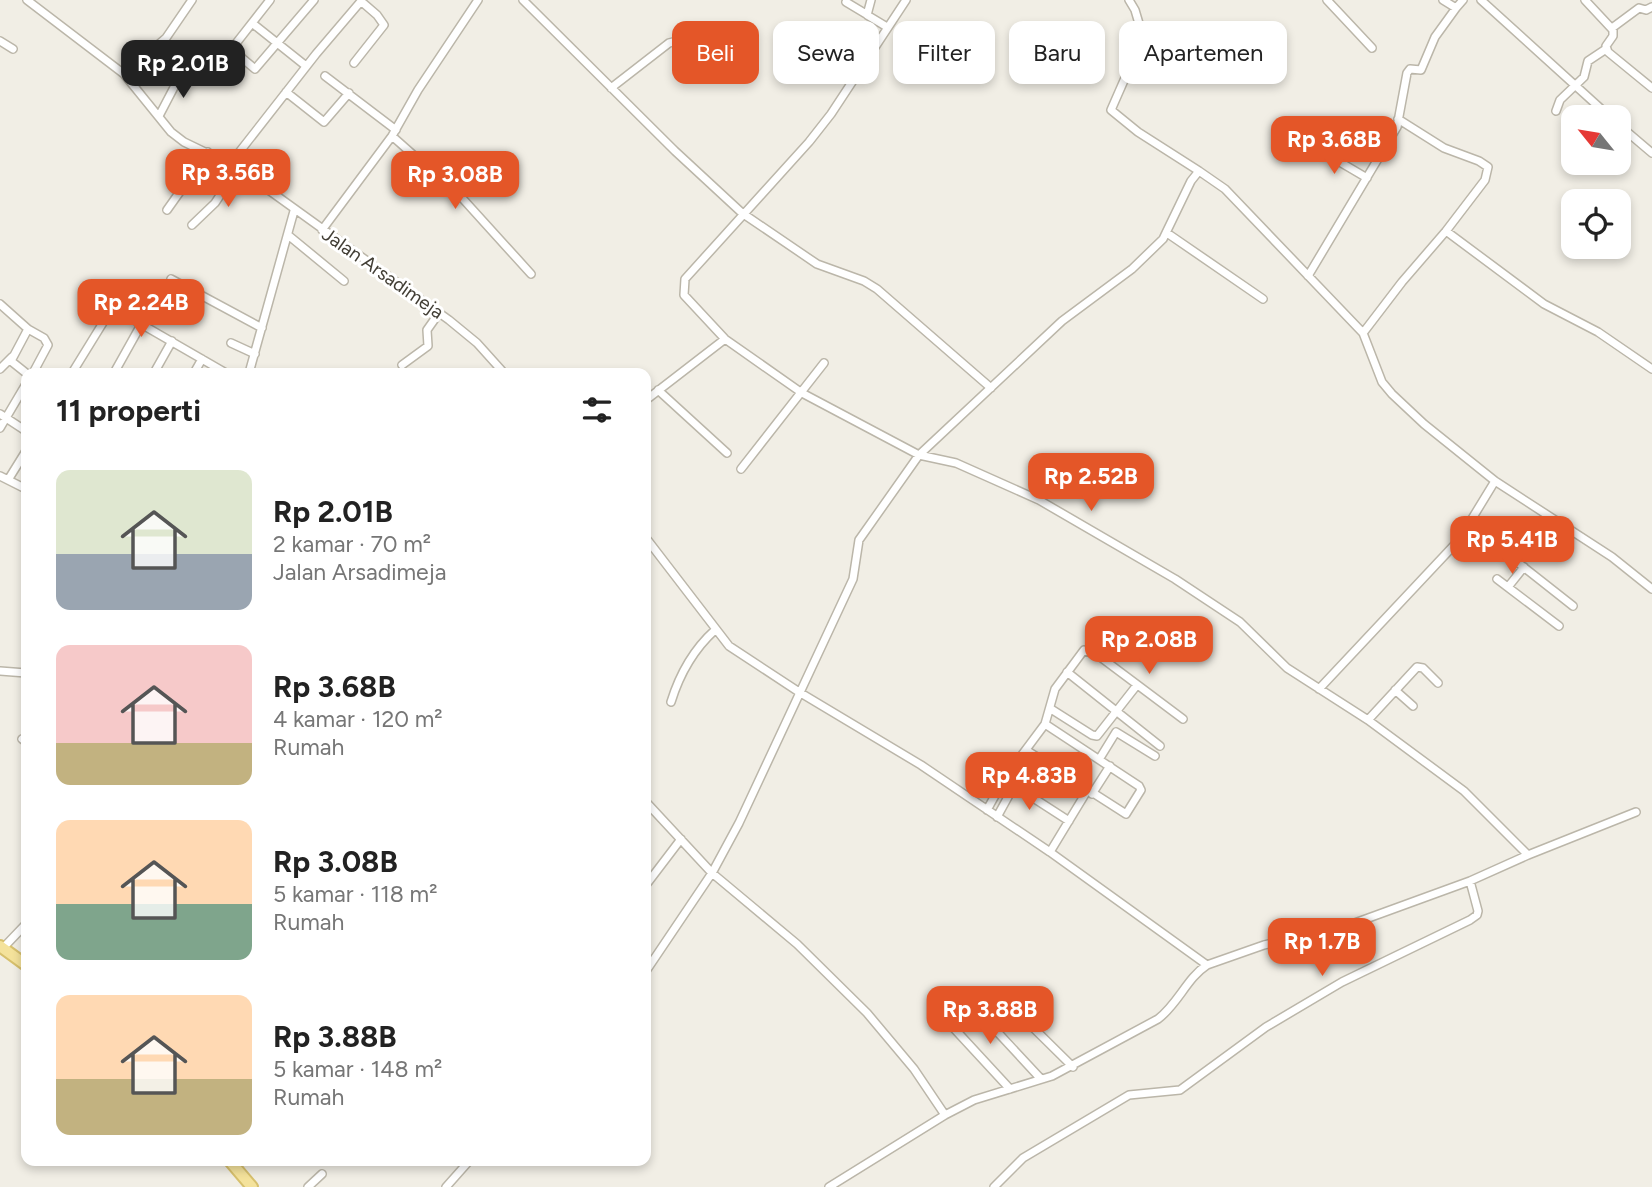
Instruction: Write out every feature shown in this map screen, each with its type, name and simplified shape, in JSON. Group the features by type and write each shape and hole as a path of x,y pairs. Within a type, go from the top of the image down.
{"main road":[{"path":"2,947 21,960"},
{"path":"234,1166 252,1187"}],"street":[{"name":"Jalan Arsadimeja","path":"27,0 124,74 171,132 184,142 238,169 439,313 477,343 500,368"},
{"path":"124,74 166,38 192,0"},
{"path":"270,0 234,46 236,53 253,69 258,68 314,0"},
{"path":"322,230 394,133 478,0"},
{"path":"523,0 742,213 817,264 864,281 877,289 991,388"},
{"path":"866,13 871,0"},
{"path":"906,0 817,133 685,279 684,295 725,340 802,393 919,455 956,463 1039,500 1240,622 1287,668 1368,720 1464,791 1528,856"},
{"path":"1129,0 1143,37 1111,110 1138,132 1225,189 1363,333 1382,382 1424,424 1495,481 1612,557 1652,589"},
{"path":"1328,0 1372,48"},
{"path":"1443,0 1456,8"},
{"path":"1308,276 1397,127 1408,71 1421,70 1435,37 1463,0"},
{"path":"1481,0 1597,105"},
{"path":"1556,111 1560,100 1586,74 1588,61 1606,49 1613,36 1612,28 1585,0"},
{"path":"230,164 306,66 362,1 384,25 354,63"},
{"path":"846,2 887,27"},
{"path":"1612,28 1639,8 1646,10 1652,7"},
{"path":"252,23 306,66"},
{"path":"0,41 13,49"},
{"path":"611,88 672,42"},
{"path":"1606,49 1652,88"},
{"path":"159,116 182,72"},
{"path":"325,76 349,93 394,133 463,199 531,274"},
{"path":"286,92 324,122 349,93"},
{"path":"1363,333 1481,186 1488,167 1479,161 1451,152 1398,118"},
{"path":"1631,135 1652,153"},
{"path":"1316,148 1367,178"},
{"path":"167,210 208,152"},
{"path":"191,225 215,203 238,169"},
{"path":"651,964 712,873 739,823 852,579 859,540 919,455 1062,321 1132,269 1167,233 1191,181 1199,171"},
{"path":"251,368 295,211"},
{"path":"1446,231 1544,304 1598,332 1652,369"},
{"path":"1167,233 1263,299"},
{"path":"288,235 344,281"},
{"path":"170,279 262,328"},
{"path":"0,304 28,329 44,338 48,345 36,368"},
{"path":"75,368 113,309 217,368"},
{"path":"402,365 428,346 427,330 439,313"},
{"path":"117,368 142,323"},
{"path":"0,369 12,357 28,329"},
{"path":"651,396 725,340"},
{"path":"157,368 172,341"},
{"path":"231,343 255,355"},
{"path":"12,357 12,364 21,370"},
{"path":"197,368 202,359"},
{"path":"741,469 824,363"},
{"path":"658,390 727,453"},
{"path":"0,428 3,416 21,391"},
{"path":"3,416 21,428"},
{"path":"21,456 4,478 21,486"},
{"path":"1319,689 1459,540 1495,481"},
{"path":"1469,524 1573,606"},
{"path":"651,545 715,631 735,651 921,765 1050,852 1207,965"},
{"path":"1508,587 1524,567"},
{"path":"1497,579 1559,626"},
{"path":"671,702 691,660 702,643 715,631"},
{"path":"987,810 1004,779 1045,723 1053,694 1084,650 1089,650 1183,719"},
{"path":"1368,720 1417,667 1423,668 1438,683"},
{"path":"0,671 21,673"},
{"path":"1067,672 1160,746"},
{"path":"1051,709 1095,736 1101,734 1137,685"},
{"path":"1395,690 1413,706"},
{"path":"1026,750 1089,793 1126,814 1141,788 1045,723"},
{"path":"1100,758 1116,732 1155,756"},
{"path":"1050,852 1069,821 1110,766"},
{"path":"1004,779 1069,821"},
{"path":"997,817 1014,786"},
{"path":"651,807 712,873 797,944 867,1013 914,1069 945,1115"},
{"path":"830,1187 945,1115 974,1100 1073,1067 1158,1019 1170,1010 1199,970 1207,965 1264,945 1352,924 1470,881 1636,812"},
{"path":"651,879 681,839"},
{"path":"994,1187 1023,1158 1129,1095 1180,1090 1266,1027 1342,982 1470,920 1478,911 1470,881"},
{"path":"2,947 21,929"},
{"path":"1010,1088 949,1023 1002,997 1073,1067"},
{"path":"976,1009 1041,1079"},
{"path":"446,1187 465,1166"},
{"path":"308,1187 322,1174"}]}
